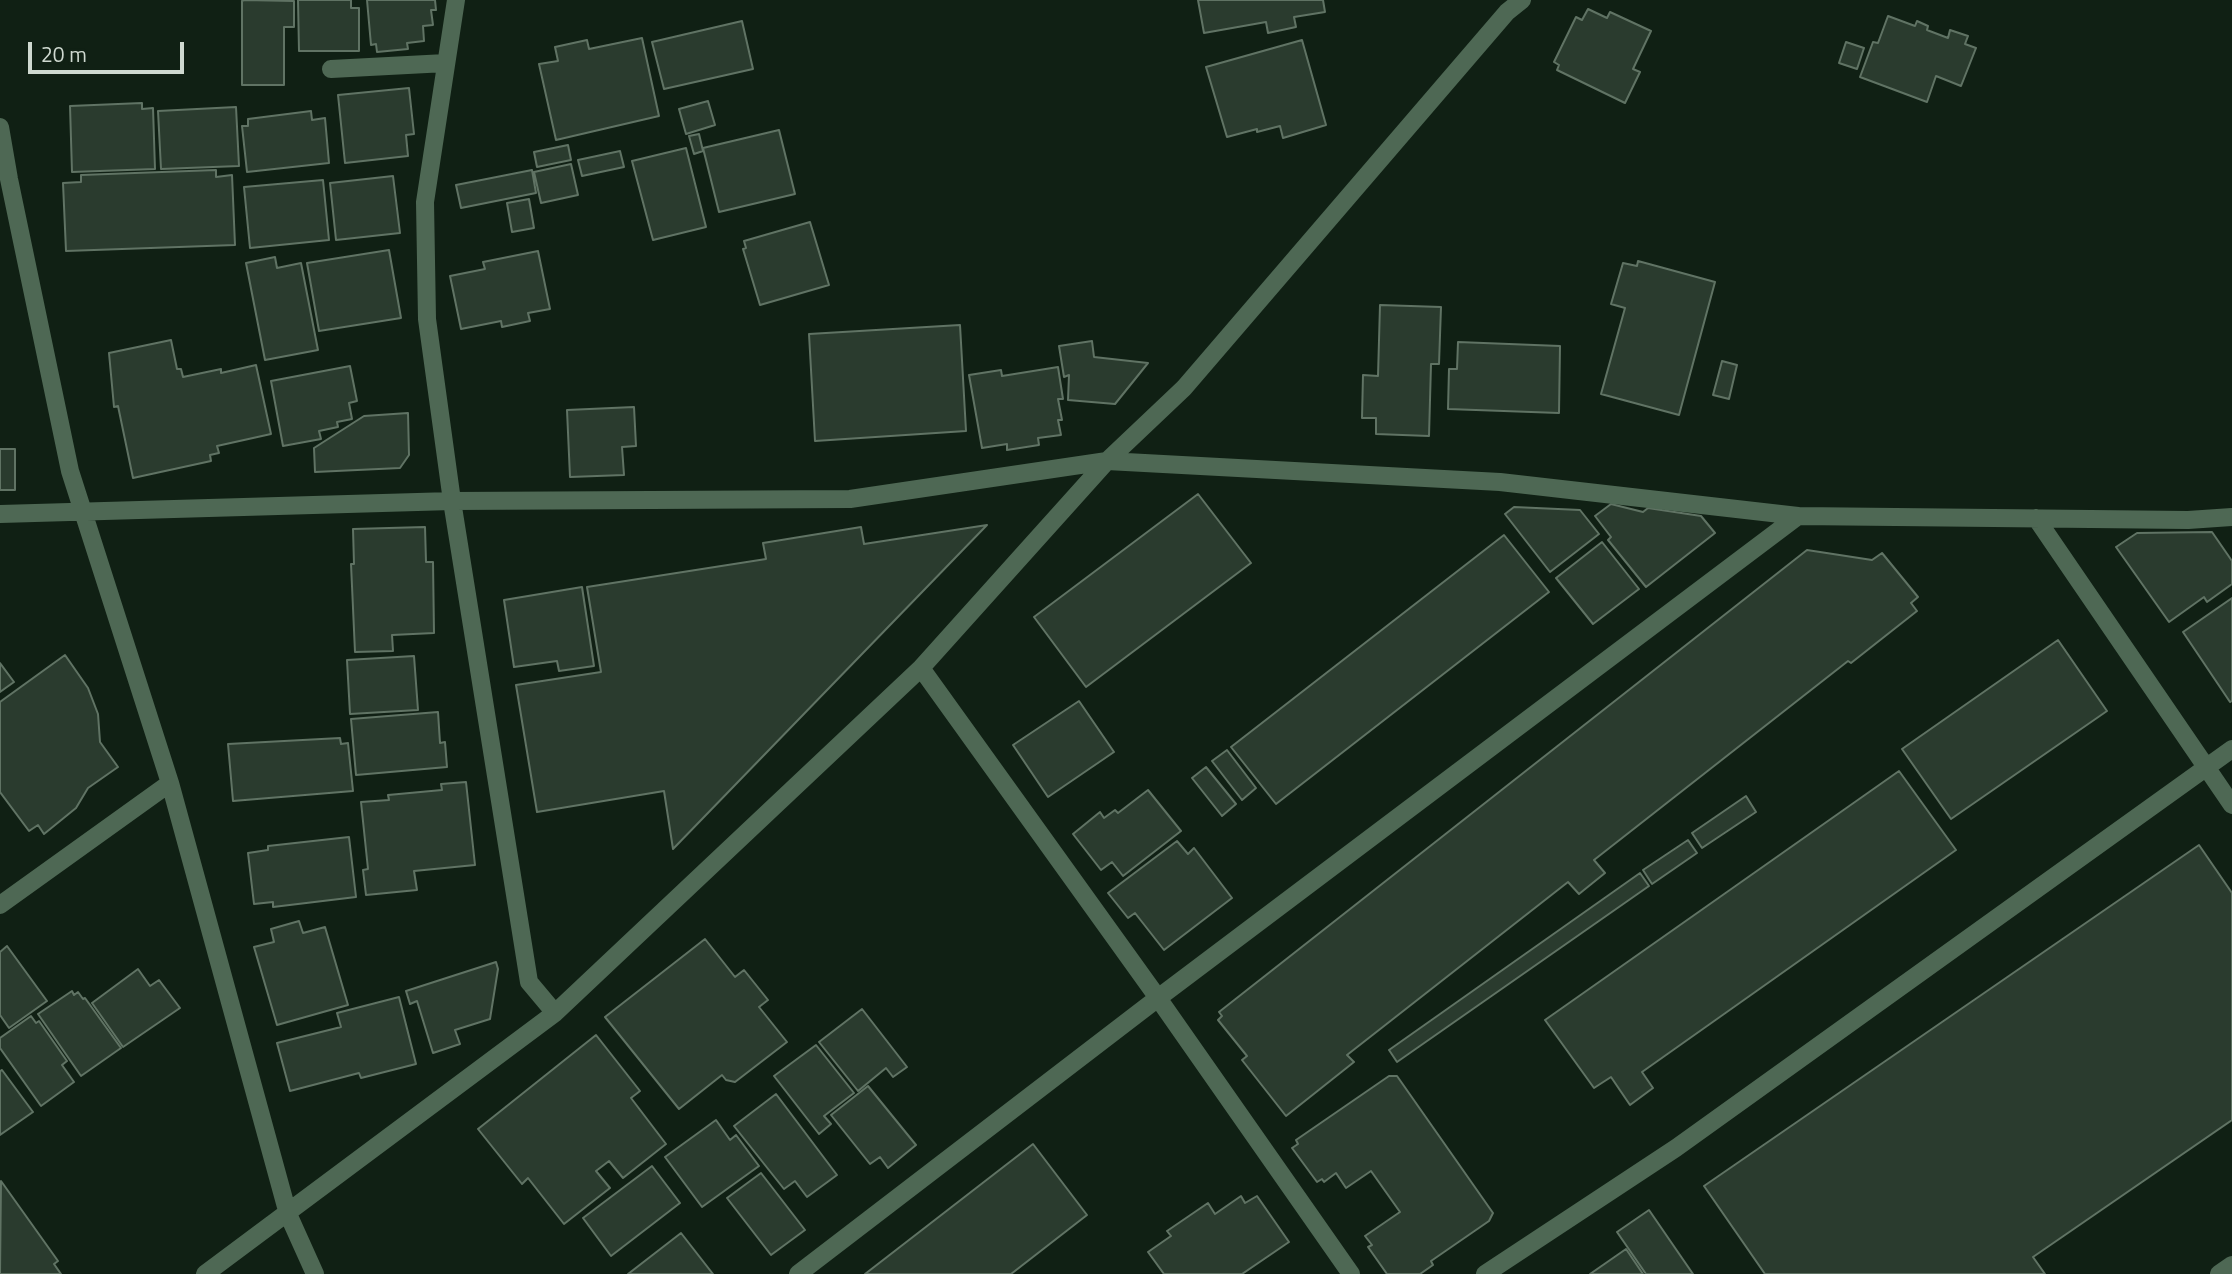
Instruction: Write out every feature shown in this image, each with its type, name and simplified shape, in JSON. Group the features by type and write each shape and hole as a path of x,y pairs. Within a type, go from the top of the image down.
{"street":[{"path":"456,0 425,202 427,319 452,501 528,982 555,1013"},
{"path":"205,1274 555,1013 921,668 1107,461 1184,388 1507,12 1522,0"},
{"path":"331,69 446,62"},
{"path":"0,127 4,179 70,471 170,783 288,1214 315,1274"},
{"path":"0,514 452,501 850,499 1107,461 1500,482 1798,516 2188,520 2232,517"},
{"path":"798,1274 1158,998 1798,516"},
{"path":"2036,517 2232,805"},
{"path":"921,668 1158,998 1351,1274"},
{"path":"1485,1274 1676,1148 2232,749"},
{"path":"0,905 170,783"},
{"path":"2219,1274 2232,1265"}],"building":[{"path":"244,0 294,1 294,27 284,27 284,85 242,85"},
{"path":"298,0 351,0 351,8 359,8 359,51 299,51"},
{"path":"367,0 435,0 436,10 431,10 433,25 423,26 424,41 407,43 408,49 377,52 376,44 371,45"},
{"path":"1198,0 1323,0 1325,12 1294,17 1296,27 1268,33 1266,22 1204,33"},
{"path":"1588,9 1607,18 1610,12 1651,31 1633,69 1640,72 1625,103 1557,70 1559,65 1554,62 1576,17 1582,20"},
{"path":"1888,16 1915,26 1917,21 1928,26 1927,30 1948,38 1950,30 1968,36 1965,44 1976,48 1961,86 1936,76 1927,102 1860,77 1873,42 1878,43"},
{"path":"742,21 753,69 664,89 652,42"},
{"path":"642,38 659,116 556,140 539,64 558,61 555,47 587,40 589,49"},
{"path":"1302,40 1326,125 1283,138 1280,126 1227,137 1206,67"},
{"path":"1846,42 1864,48 1857,69 1839,63"},
{"path":"409,88 414,134 406,135 408,156 345,163 338,95"},
{"path":"708,101 715,125 686,134 679,109"},
{"path":"142,103 142,109 153,108 155,169 72,172 70,106"},
{"path":"236,107 239,166 161,169 158,111"},
{"path":"311,111 312,120 325,118 329,163 247,172 242,126 248,126 248,119"},
{"path":"779,130 795,194 719,212 703,148"},
{"path":"699,134 703,151 694,154 689,136"},
{"path":"568,145 571,160 537,167 534,152"},
{"path":"686,148 706,227 653,240 632,161"},
{"path":"620,151 624,167 582,176 578,160"},
{"path":"571,164 578,195 541,203 534,172"},
{"path":"216,170 216,177 232,175 235,245 66,251 63,183 81,182 81,175"},
{"path":"532,170 536,193 461,208 456,185"},
{"path":"393,176 400,233 336,240 330,183"},
{"path":"323,180 329,240 250,248 244,187"},
{"path":"529,199 534,228 512,232 507,203"},
{"path":"810,222 829,285 760,305 743,249 746,248 744,241"},
{"path":"389,250 401,318 319,331 307,263"},
{"path":"538,251 550,309 528,313 530,321 502,327 501,321 461,329 450,276 485,269 483,262"},
{"path":"275,257 277,268 301,263 318,350 265,360 246,263"},
{"path":"1638,261 1715,282 1679,415 1601,394 1625,308 1611,304 1623,263 1637,266"},
{"path":"1380,305 1441,307 1439,364 1431,364 1429,436 1376,434 1376,418 1362,418 1363,375 1378,376"},
{"path":"960,325 966,431 815,441 809,334"},
{"path":"171,340 177,369 181,369 183,377 221,369 221,373 256,365 271,434 217,446 219,453 210,455 211,461 133,478 118,406 114,407 109,353"},
{"path":"1092,341 1094,357 1148,363 1115,404 1068,400 1069,375 1064,377 1059,346"},
{"path":"1458,342 1560,346 1559,413 1448,409 1449,369 1457,369"},
{"path":"1722,361 1737,365 1729,399 1713,395"},
{"path":"350,366 357,401 349,403 352,419 337,422 338,427 319,431 321,439 283,446 271,381"},
{"path":"1058,367 1063,399 1058,399 1062,420 1058,420 1061,435 1038,438 1039,445 1007,450 1007,444 982,448 969,375 1001,370 1002,376"},
{"path":"634,407 636,446 622,447 624,475 570,477 567,410"},
{"path":"408,413 409,455 400,468 315,472 314,448 364,416"},
{"path":"0,449 15,449 15,490 0,490"},
{"path":"1198,494 1251,563 1086,687 1034,617"},
{"path":"1611,504 1643,512 1648,508 1701,516 1715,533 1646,587 1608,540 1611,537 1595,516"},
{"path":"1514,507 1580,510 1599,534 1550,572 1505,514"},
{"path":"987,525 673,849 664,791 537,812 516,685 601,672 587,587 766,559 763,543 861,527 864,544"},
{"path":"425,527 426,562 433,562 434,633 392,635 393,651 355,652 351,564 354,564 353,529"},
{"path":"2212,532 2232,561 2232,584 2207,602 2204,597 2169,622 2116,547 2137,533"},
{"path":"1504,535 1549,592 1276,804 1231,747"},
{"path":"1602,542 1639,589 1593,624 1556,578"},
{"path":"1807,550 1872,560 1882,553 1918,597 1911,603 1917,611 1851,663 1848,661 1594,860 1605,873 1579,894 1568,882 1347,1055 1354,1062 1286,1116 1242,1060 1247,1056 1218,1020 1222,1016 1219,1012"},
{"path":"582,587 594,666 559,671 557,661 514,667 504,600"},
{"path":"2232,598 2232,701 2230,702 2183,632"},
{"path":"2058,640 2107,711 1951,819 1902,749"},
{"path":"65,655 88,688 98,714 100,742 118,767 88,788 76,808 44,834 38,825 29,831 0,792 0,702"},
{"path":"414,656 418,710 350,714 347,660"},
{"path":"0,663 14,682 0,692"},
{"path":"1079,701 1114,752 1048,797 1013,745"},
{"path":"438,712 440,743 445,742 447,767 356,775 351,719"},
{"path":"340,738 341,744 348,743 353,791 233,801 228,744"},
{"path":"1227,750 1256,788 1242,800 1212,761"},
{"path":"1206,767 1236,804 1222,816 1192,778"},
{"path":"1899,771 1956,850 1642,1072 1653,1088 1630,1105 1611,1077 1594,1088 1545,1020"},
{"path":"466,782 475,865 414,871 417,890 366,895 363,870 368,869 361,802 389,800 388,795 442,790 441,784"},
{"path":"1148,790 1181,831 1123,876 1112,862 1101,870 1073,834 1100,812 1104,818 1115,810 1118,813"},
{"path":"1746,796 1756,812 1702,848 1692,833"},
{"path":"349,837 356,897 273,907 273,902 254,904 248,853 268,850 268,846"},
{"path":"1688,840 1697,853 1652,884 1643,870"},
{"path":"1177,841 1188,854 1194,848 1232,898 1164,950 1135,913 1128,918 1108,893"},
{"path":"2199,845 2232,893 2232,1120 2033,1257 2045,1274 1765,1274 1704,1186"},
{"path":"1640,873 1649,886 1397,1062 1389,1050"},
{"path":"299,921 303,933 325,927 348,1005 277,1025 254,947 274,942 271,929"},
{"path":"705,939 735,977 744,970 768,1000 759,1007 787,1042 735,1082 726,1080 722,1075 679,1109 605,1017"},
{"path":"7,946 47,1001 9,1028 0,1015 0,952"},
{"path":"496,962 498,969 490,1019 455,1030 460,1044 433,1053 417,1001 410,1004 406,991"},
{"path":"138,969 150,986 159,980 180,1008 123,1047 92,1003"},
{"path":"72,991 74,995 78,992 85,998 121,1048 81,1076 38,1014"},
{"path":"399,997 416,1064 361,1078 359,1073 290,1091 277,1043 341,1027 337,1013"},
{"path":"862,1009 907,1067 893,1077 886,1068 858,1091 819,1042"},
{"path":"31,1016 36,1023 39,1021 67,1061 62,1065 74,1082 41,1106 0,1048 0,1038"},
{"path":"596,1035 640,1091 631,1098 666,1144 623,1178 609,1161 596,1171 610,1188 564,1224 528,1178 522,1184 478,1129"},
{"path":"816,1045 854,1093 824,1116 831,1124 819,1134 774,1076"},
{"path":"2,1070 33,1112 0,1135 0,1071"},
{"path":"1389,1076 1397,1076 1493,1213 1489,1221 1431,1261 1433,1265 1420,1274 1387,1274 1368,1247 1372,1245 1365,1236 1400,1212 1371,1171 1346,1188 1336,1173 1324,1182 1322,1179 1317,1182 1292,1148 1298,1144 1296,1140"},
{"path":"868,1086 916,1145 888,1168 880,1157 870,1164 831,1115"},
{"path":"776,1094 837,1175 807,1197 795,1181 784,1189 734,1126"},
{"path":"716,1120 730,1140 736,1135 759,1166 702,1207 665,1157"},
{"path":"1033,1144 1087,1215 1011,1274 865,1274"},
{"path":"652,1166 680,1203 611,1256 583,1218"},
{"path":"761,1173 805,1230 771,1255 727,1198"},
{"path":"1,1181 58,1261 54,1264 61,1274 0,1274"},
{"path":"1241,1196 1245,1203 1257,1196 1289,1242 1242,1274 1164,1274 1148,1252 1171,1236 1167,1231 1208,1203 1215,1214"},
{"path":"1649,1210 1693,1274 1646,1274 1617,1232"},
{"path":"681,1233 713,1274 628,1274"},
{"path":"1626,1249 1643,1274 1590,1274"}]}
